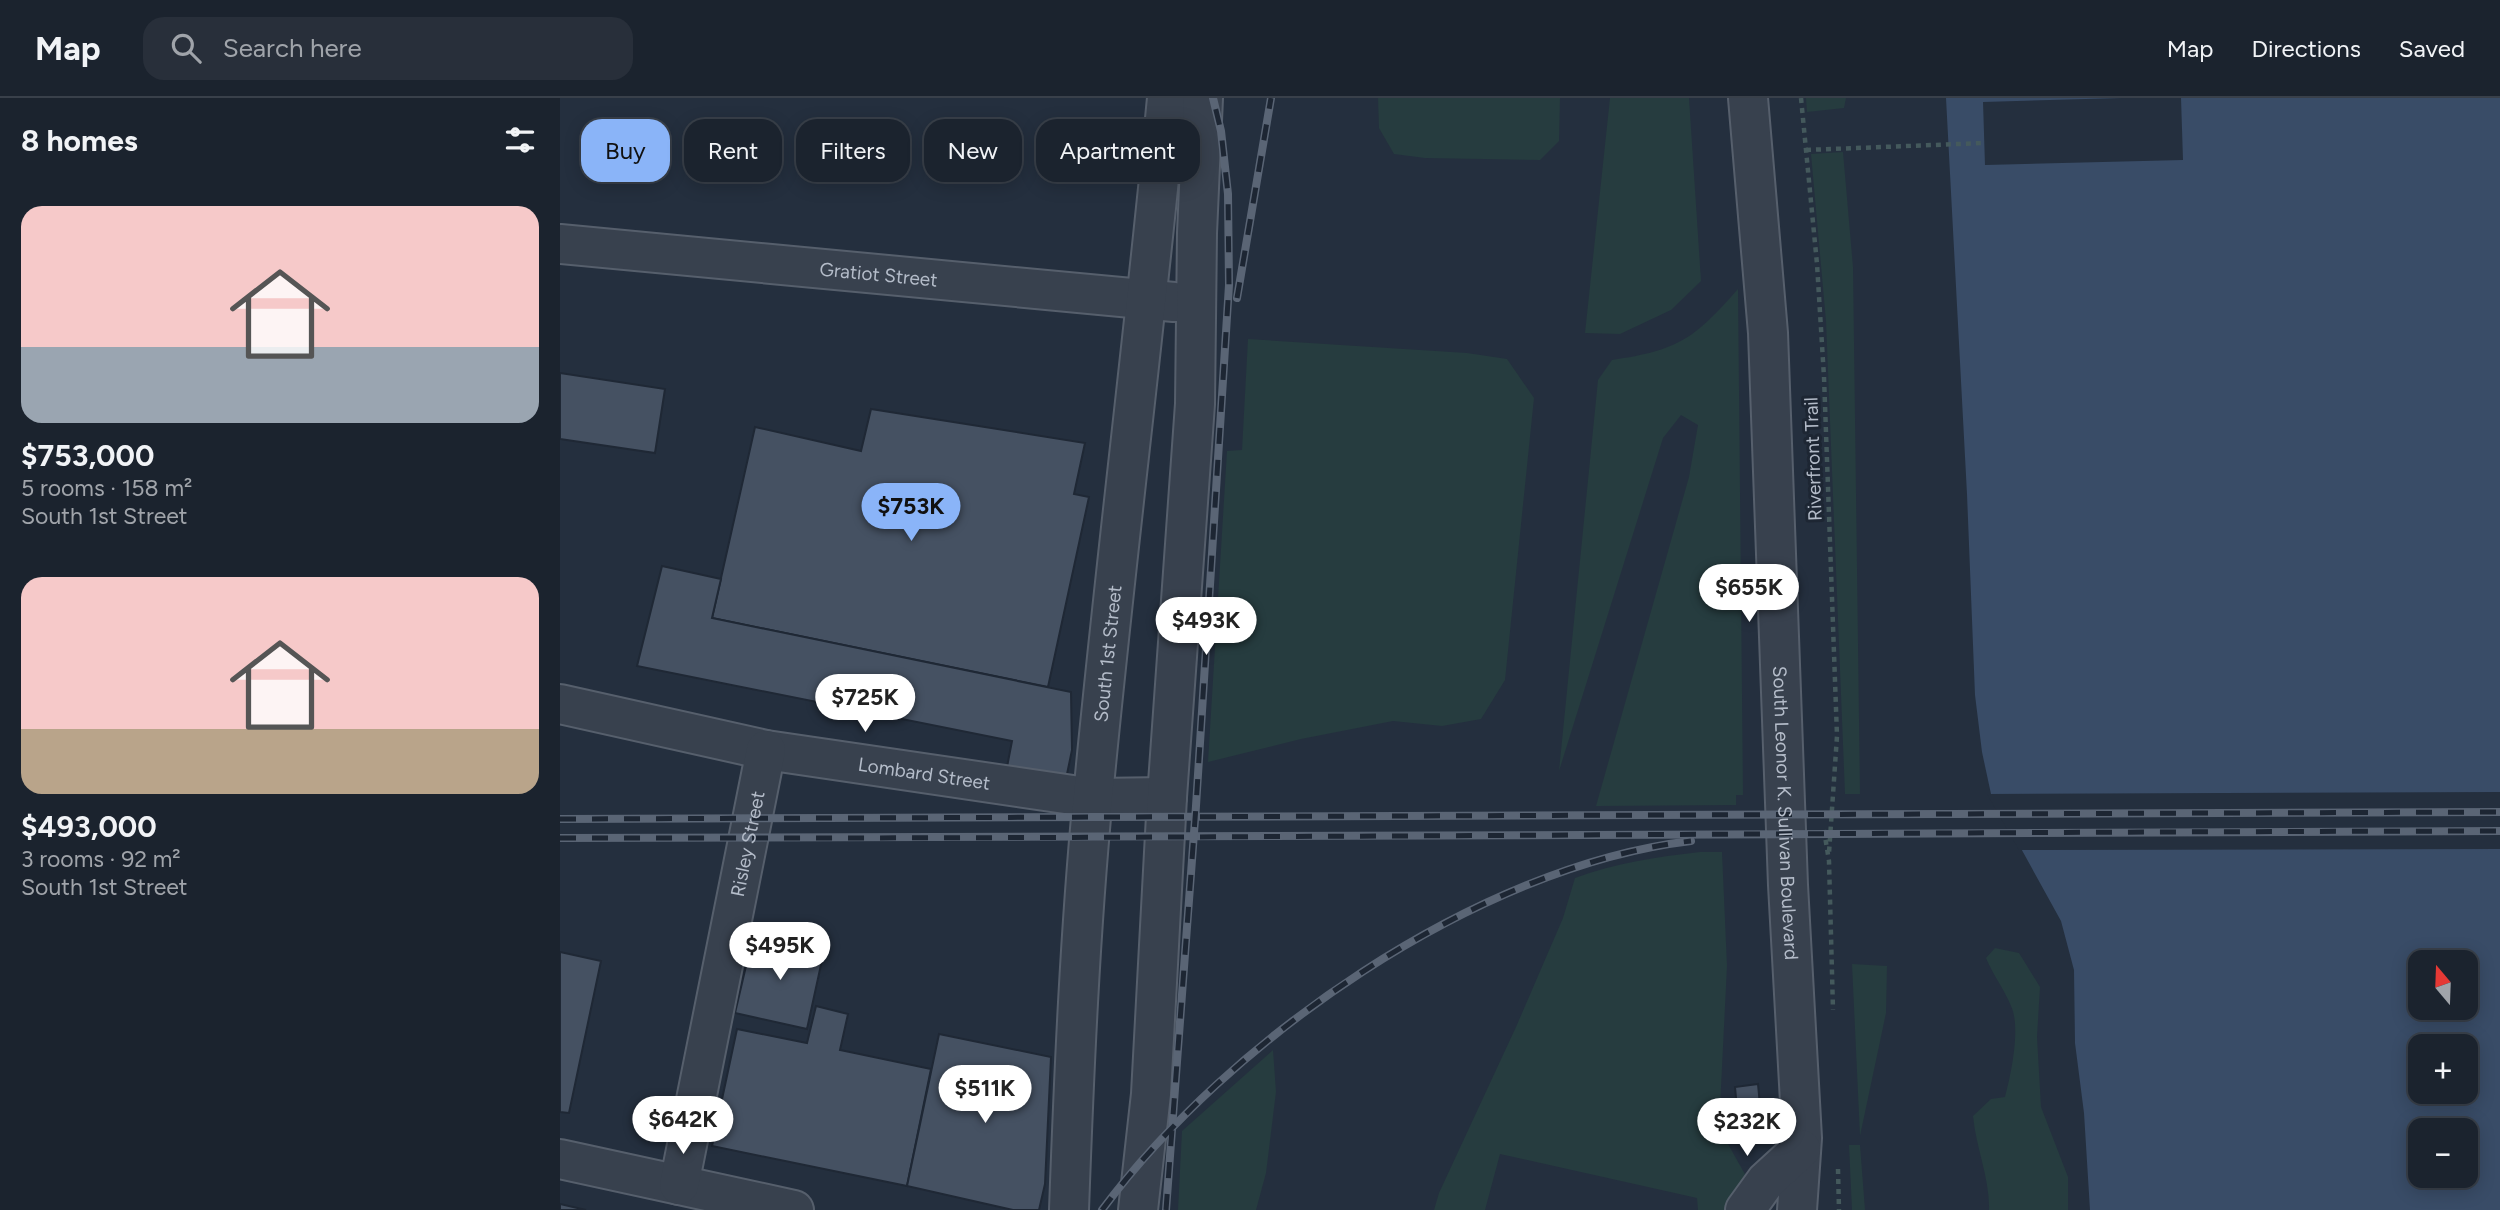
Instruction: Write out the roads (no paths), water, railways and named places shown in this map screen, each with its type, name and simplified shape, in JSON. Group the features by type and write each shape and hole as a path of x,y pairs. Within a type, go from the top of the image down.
{"street":[{"name":"South 1st Street","path":"1069,1210 1076,1013 1093,798 1123,501 1148,299 1167,98"},
{"path":"1138,1210 1151,1094 1167,797 1195,404 1197,233 1203,98"},
{"name":"South Leonor K. Sullivan Boulevard","path":"1748,98 1768,333 1788,885 1801,1149 1797,1210"},
{"name":"Gratiot Street","path":"560,244 1148,299 1197,306"},
{"name":"Lombard Street","path":"560,704 766,750 1093,798 1167,797"},
{"name":"Risley Street","path":"679,1185 766,750"},
{"path":"1745,1210 1766,1181 1801,1149"},
{"path":"560,1159 794,1210"}],"water":[{"path":"1946,98 2500,98 2500,1210 2090,1210 2084,1113 2075,1043 2074,970 2061,921 1991,794 1982,752 1975,695"}],"railway":[{"path":"1166,1210 1196,806 1229,285 1228,194 1221,131 1213,98"},
{"path":"1237,298 1271,98"},
{"path":"560,819 2500,812"},
{"path":"560,838 2500,831"},
{"path":"1102,1210 1155,1146 1217,1084 1287,1025 1364,971 1444,924 1526,885 1609,857 1691,841"}]}
